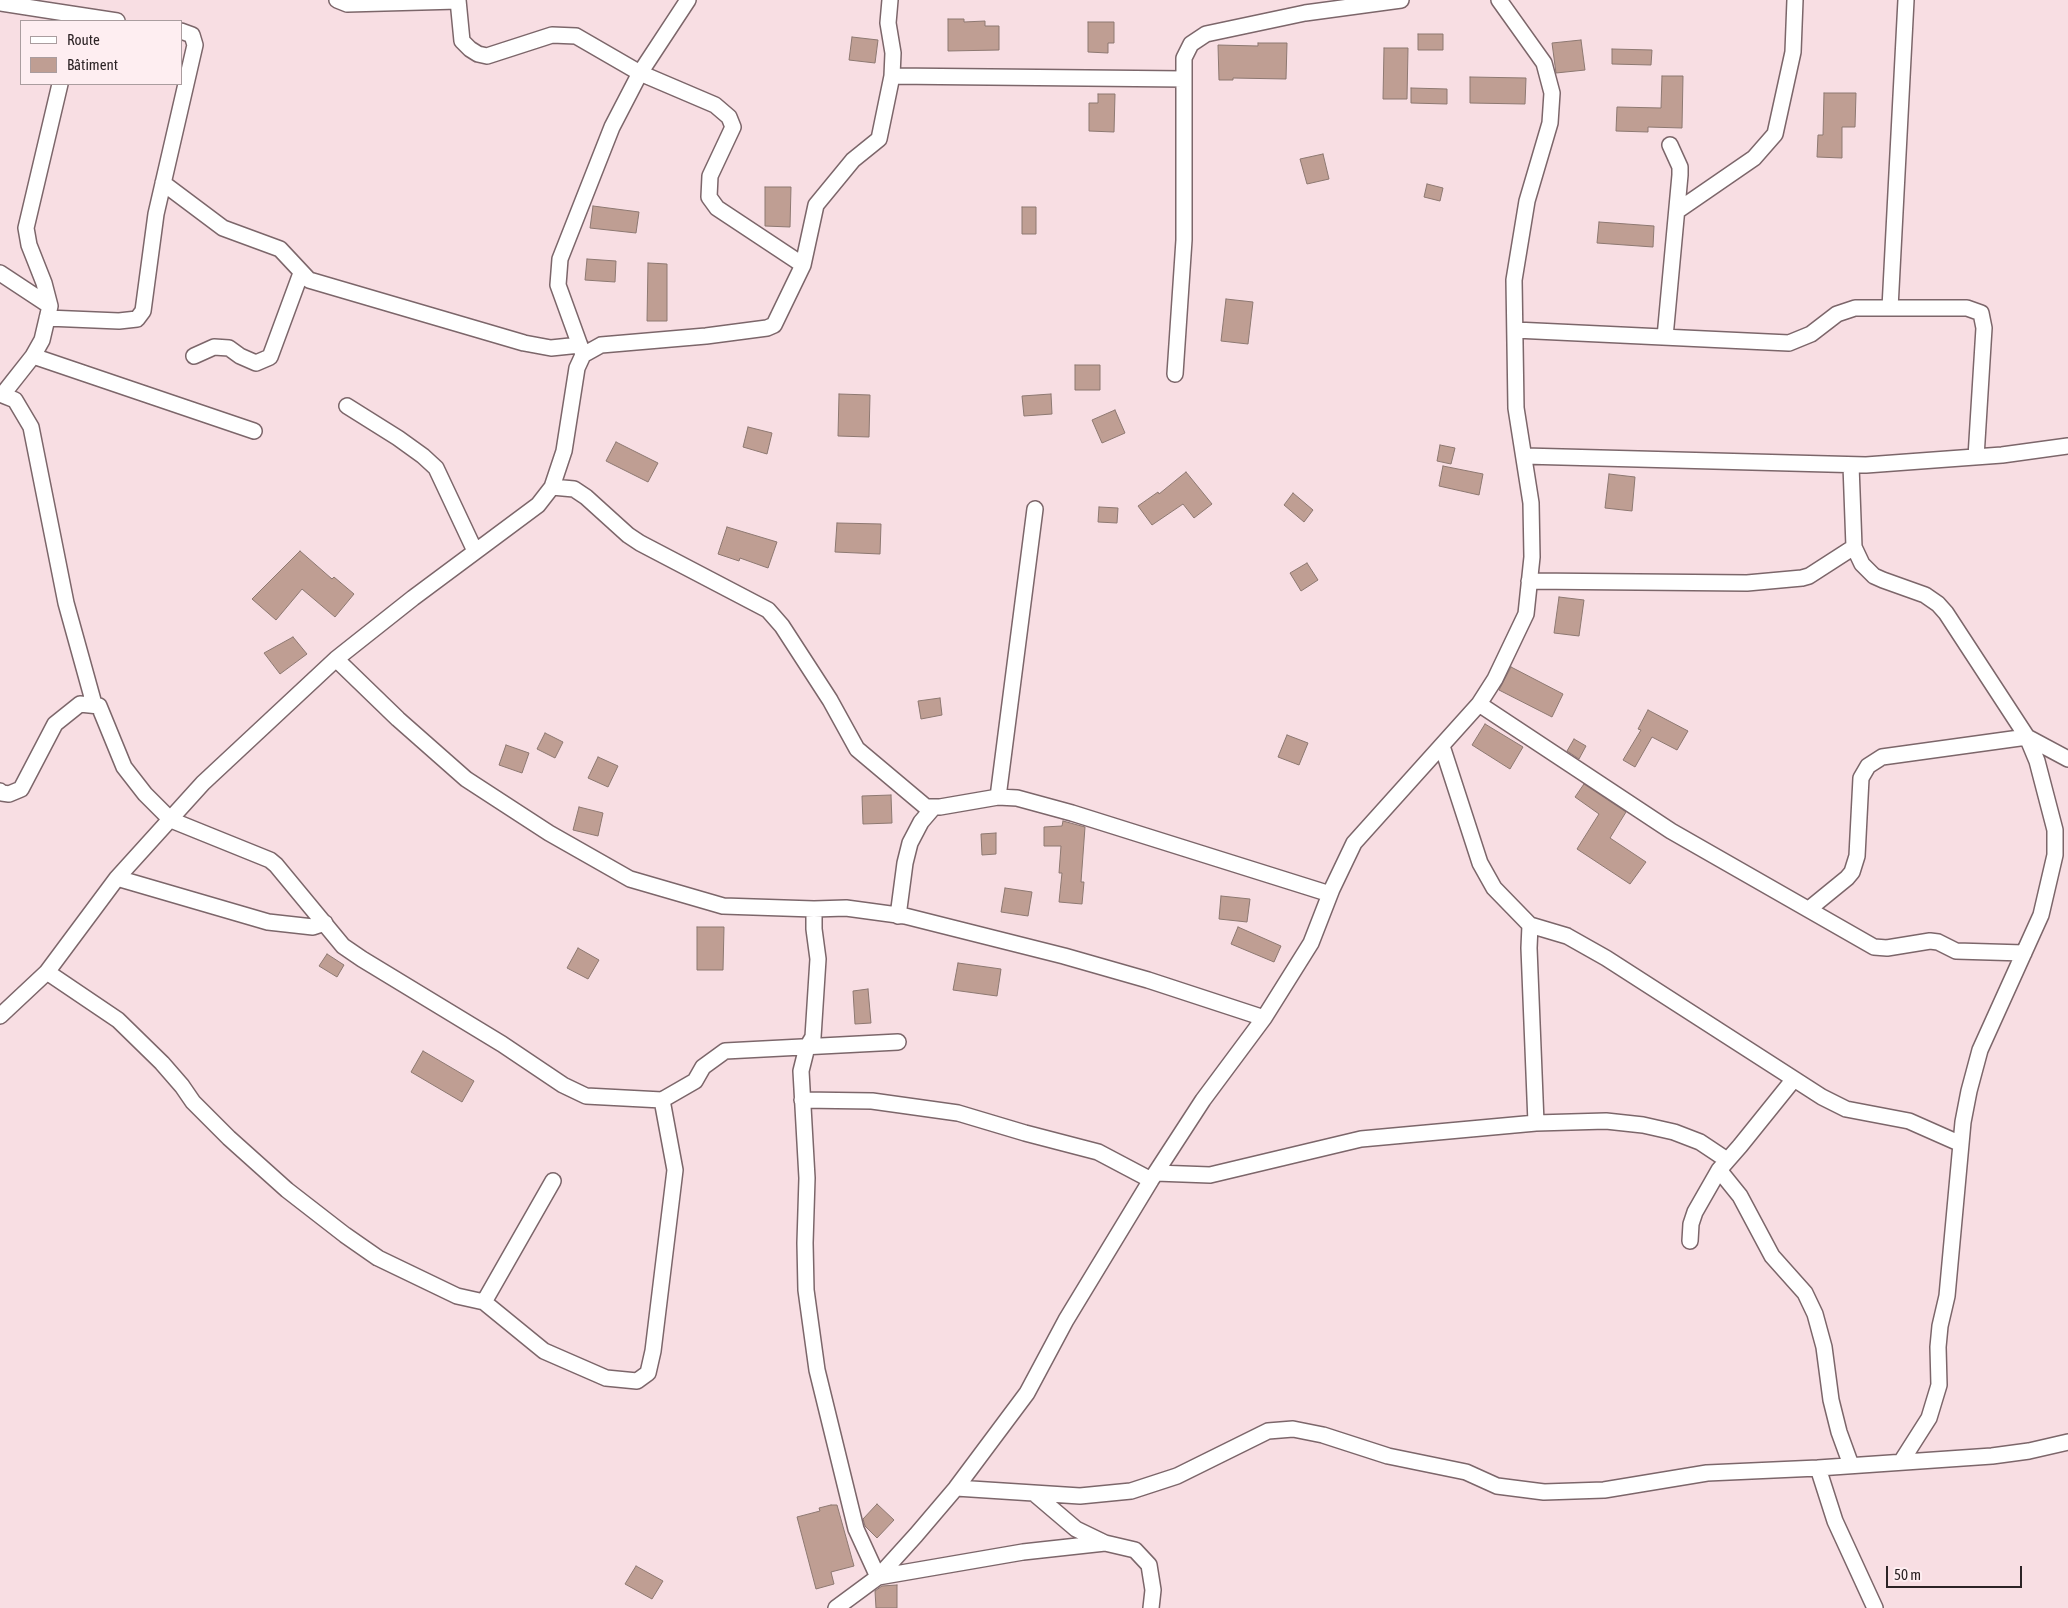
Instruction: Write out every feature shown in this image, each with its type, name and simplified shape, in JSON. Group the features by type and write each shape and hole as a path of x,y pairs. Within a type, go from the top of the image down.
{"street":[{"path":"337,0 347,4 458,0 462,40 470,49 478,54 487,56 552,35 576,36 640,73 715,105 729,117 732,127 710,176 709,197 717,208 803,265"},
{"path":"0,1016 47,972 117,878 203,783 336,659 475,551 538,505 552,486 564,451 581,350 558,285 560,259 612,127 640,73 688,0"},
{"path":"163,183 223,228 280,249 309,280 524,343 551,348 581,350 601,345 706,336 767,328 777,320 803,265 816,205 853,160 879,139 892,76 893,53 888,24 890,0"},
{"path":"1175,374 1184,240 1184,58 1191,44 1206,34 1303,7 1400,0"},
{"path":"836,1608 878,1577 956,1488 1027,1393 1066,1320 1153,1176 1203,1100 1264,1018 1311,943 1330,894 1354,843 1376,816 1479,704 1494,679 1526,614 1532,557 1531,503 1516,408 1514,280 1526,201 1550,123 1552,93 1544,63 1499,0"},
{"path":"1677,211 1754,158 1775,134 1793,52 1795,0"},
{"path":"1890,308 1906,0"},
{"path":"0,3 77,19 97,20"},
{"path":"0,273 48,312 119,322 136,319 143,310 156,214 195,46 192,35 182,30"},
{"path":"892,76 1184,79"},
{"path":"60,85 26,228 29,245 44,283 48,312 42,340 33,356 1,394 15,400 31,427 66,604 94,704"},
{"path":"1665,337 1680,168 1670,145"},
{"path":"194,356 214,347 229,348 240,356 256,363 270,357 301,273"},
{"path":"1515,330 1789,343 1811,334 1837,314 1855,308 1967,308 1981,313 1984,328 1976,457"},
{"path":"33,356 254,431"},
{"path":"347,406 411,447 436,468 475,551"},
{"path":"1524,456 1852,465 1976,457 2068,446"},
{"path":"1852,465 1854,547 1862,564 1874,576 1925,595 1942,609 2027,737 2037,761 2055,830 2055,856 2041,915 1980,1050 1969,1091 1961,1144 1947,1296 1939,1340 1939,1385 1929,1418 1901,1462"},
{"path":"552,486 574,490 586,497 628,535 640,543 768,610 782,626 830,700 857,749 926,807 933,808 998,796 1017,798 1072,813 1330,894"},
{"path":"998,796 1035,509"},
{"path":"1529,581 1747,582 1802,578 1809,576 1854,547"},
{"path":"336,659 398,719 466,779 549,833 630,879 723,906 814,909 846,908 898,916 1064,956 1148,980 1264,1018"},
{"path":"0,791 9,794 21,789 55,724 80,704 99,706 124,767 140,789 171,820 270,860 343,946 502,1044 563,1086 586,1096 662,1100 695,1081 703,1067 724,1051 898,1042"},
{"path":"1479,704 1671,831 1874,947 1887,948 1930,940 1956,951 2024,953"},
{"path":"1809,909 1852,872 1857,856 1861,778 1868,766 1882,757 2027,737 2068,759"},
{"path":"1442,746 1480,863 1494,888 1530,926 1567,936 1606,958 1794,1079 1846,1109 1909,1121 1961,1144"},
{"path":"898,916 905,863 910,843 921,822 933,808"},
{"path":"117,878 268,922 314,928 325,923"},
{"path":"814,909 814,929 818,959 813,1037 807,1047 801,1071 807,1178 806,1290 818,1370 856,1528 878,1577"},
{"path":"1530,926 1529,948 1536,1123"},
{"path":"47,972 118,1020 162,1063 193,1102 229,1138 287,1190 345,1235 378,1258 457,1296 484,1302 544,1350 606,1378 637,1381 648,1373 653,1351 657,1309 664,1273 675,1170 662,1100"},
{"path":"1690,1241 1691,1224 1695,1212 1723,1165 1794,1079"},
{"path":"802,1100 872,1102 958,1113 1098,1152 1153,1176 1210,1175 1361,1139 1536,1123 1606,1122 1643,1125 1674,1132 1700,1142 1723,1165 1772,1256 1805,1293 1815,1314 1824,1347 1831,1400 1850,1465"},
{"path":"484,1302 553,1180"},
{"path":"956,1488 1036,1495 1080,1496 1131,1491 1177,1476 1268,1431 1293,1429 1323,1435 1388,1456 1466,1472 1496,1486 1544,1492 1604,1490 1707,1473 1818,1468 1992,1456 2068,1442"},
{"path":"1818,1468 1835,1521 1874,1608"},
{"path":"1036,1495 1076,1530 1105,1542 1136,1550 1149,1565 1153,1590 1151,1608"},
{"path":"878,1577 1023,1552 1105,1542"}],"building":[{"path":"948,19 964,19 964,22 985,21 985,26 999,26 999,50 948,51"},
{"path":"1088,22 1114,22 1114,43 1108,43 1108,53 1088,52"},
{"path":"1418,34 1443,34 1443,50 1418,50"},
{"path":"852,37 878,40 875,63 849,60"},
{"path":"1581,40 1585,70 1556,73 1552,43"},
{"path":"1258,43 1287,43 1286,79 1233,78 1233,80 1219,80 1218,45 1258,46"},
{"path":"1384,48 1408,48 1407,99 1383,99"},
{"path":"1612,49 1652,50 1651,65 1612,64"},
{"path":"1662,76 1683,76 1682,128 1648,127 1648,132 1616,131 1617,107 1661,108"},
{"path":"1470,77 1526,78 1525,104 1470,103"},
{"path":"1411,88 1447,89 1447,104 1411,103"},
{"path":"1824,93 1856,93 1855,127 1842,127 1842,158 1817,157 1818,135 1823,135"},
{"path":"1098,94 1115,94 1114,132 1089,131 1089,103 1098,103"},
{"path":"1323,154 1329,179 1307,184 1300,159"},
{"path":"1427,184 1443,188 1440,201 1424,197"},
{"path":"765,187 791,187 790,227 765,226"},
{"path":"593,206 639,212 636,233 590,228"},
{"path":"1022,207 1036,207 1036,234 1022,234"},
{"path":"1599,222 1654,226 1653,247 1597,243"},
{"path":"587,259 616,261 615,282 585,280"},
{"path":"648,263 667,264 667,321 647,321"},
{"path":"1226,299 1253,302 1248,344 1221,341"},
{"path":"1075,365 1100,365 1100,390 1075,390"},
{"path":"839,394 870,395 869,437 838,436"},
{"path":"1051,394 1052,414 1024,416 1022,396"},
{"path":"1115,410 1125,433 1102,443 1092,420"},
{"path":"748,427 772,433 767,454 743,447"},
{"path":"616,442 658,463 648,482 606,461"},
{"path":"1440,445 1455,448 1451,464 1437,461"},
{"path":"1443,466 1483,474 1479,495 1439,486"},
{"path":"1186,472 1212,504 1194,518 1183,504 1152,525 1138,506 1158,492 1159,494"},
{"path":"1609,474 1635,477 1632,511 1605,508"},
{"path":"1293,493 1313,510 1304,522 1284,505"},
{"path":"1099,507 1118,508 1117,523 1098,522"},
{"path":"837,523 881,524 880,554 835,552"},
{"path":"727,527 777,542 768,568 740,558 739,561 718,554"},
{"path":"300,551 332,579 334,577 354,594 335,617 302,589 276,620 252,599"},
{"path":"1307,563 1318,580 1301,591 1290,573"},
{"path":"1559,597 1584,600 1579,636 1554,633"},
{"path":"293,637 307,654 280,674 264,653"},
{"path":"1511,667 1563,694 1552,717 1499,690"},
{"path":"940,698 942,715 921,719 918,701"},
{"path":"1648,710 1688,731 1677,750 1652,737 1635,767 1623,760 1641,730 1638,729"},
{"path":"1485,724 1523,747 1510,769 1472,745"},
{"path":"545,733 563,742 555,758 537,749"},
{"path":"1287,735 1308,743 1299,765 1278,757"},
{"path":"1574,739 1586,746 1579,759 1567,751"},
{"path":"506,745 529,753 522,773 499,765"},
{"path":"598,757 618,766 608,787 588,778"},
{"path":"1584,784 1626,812 1610,838 1646,862 1630,884 1577,849 1599,814 1575,797"},
{"path":"891,795 892,823 863,824 862,796"},
{"path":"579,807 603,813 598,836 573,830"},
{"path":"1063,821 1085,827 1081,882 1084,882 1082,904 1059,902 1062,873 1059,873 1061,846 1044,846 1044,827 1062,826"},
{"path":"996,833 996,854 982,855 981,834"},
{"path":"1005,888 1032,892 1028,916 1001,912"},
{"path":"1221,896 1250,899 1247,922 1219,919"},
{"path":"697,927 724,927 723,970 697,970"},
{"path":"1238,927 1281,946 1274,962 1231,944"},
{"path":"578,948 599,960 588,979 567,968"},
{"path":"327,954 344,965 337,977 319,966"},
{"path":"958,963 1001,969 997,996 953,990"},
{"path":"868,989 871,1023 855,1024 853,991"},
{"path":"423,1051 474,1081 462,1102 411,1072"},
{"path":"877,1504 894,1520 877,1538 865,1526 863,1519"},
{"path":"837,1505 854,1566 831,1572 834,1584 816,1589 797,1517 820,1511 819,1508"},
{"path":"636,1566 663,1581 652,1599 625,1584"},
{"path":"897,1585 897,1608 876,1608 875,1591 882,1586"}]}
